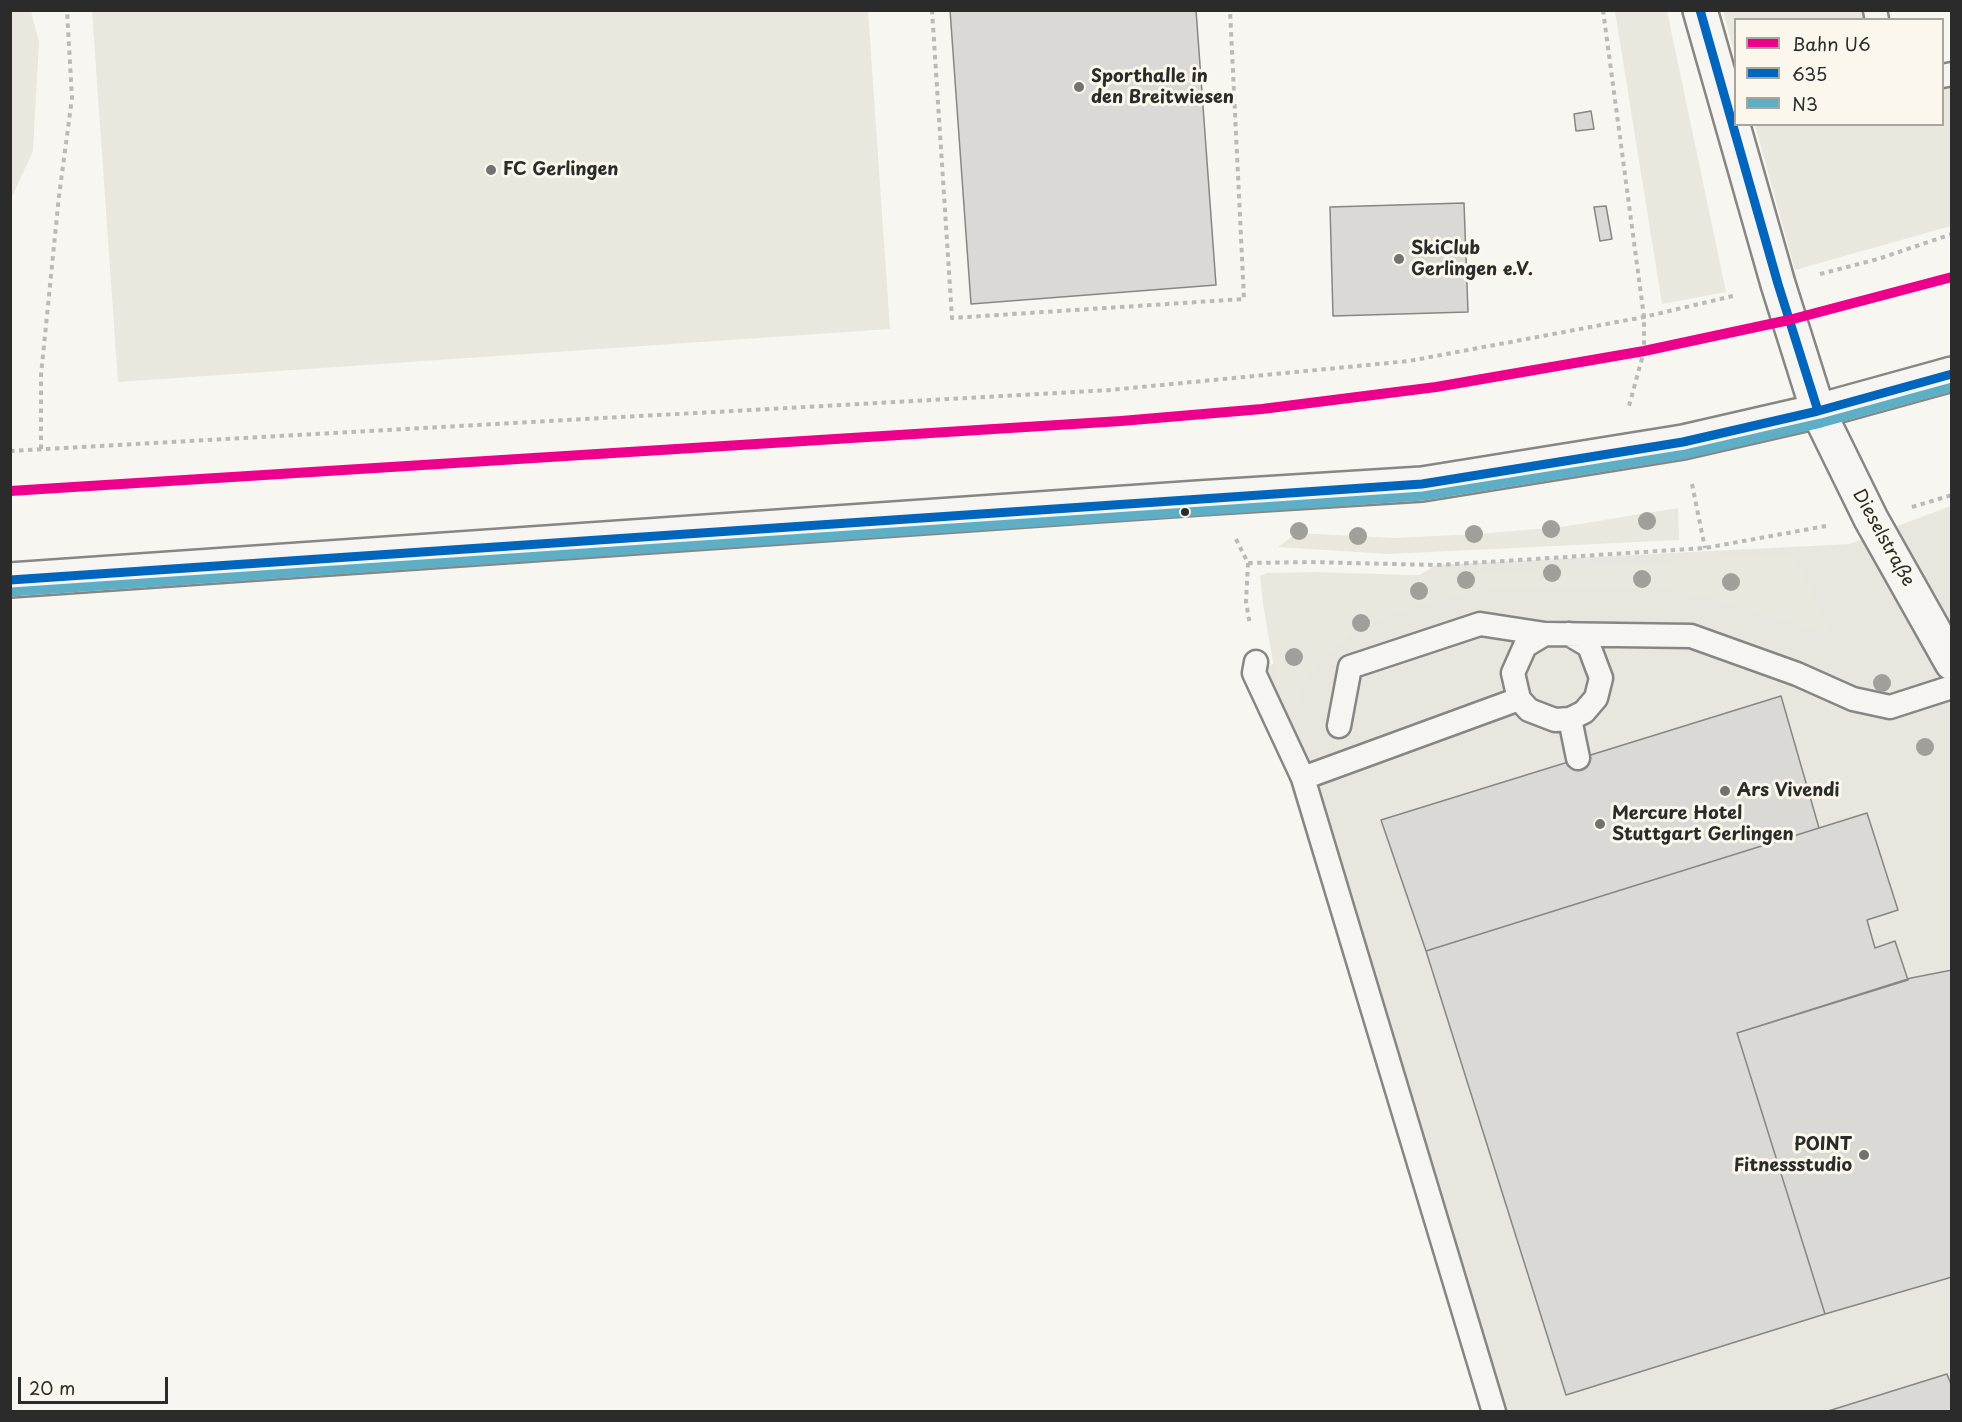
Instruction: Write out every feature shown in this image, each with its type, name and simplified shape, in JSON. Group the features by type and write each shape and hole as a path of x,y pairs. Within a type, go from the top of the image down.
{"main road":[{"name":"Dieselstraße","path":"1700,10 1778,284 1818,411 1871,519 1952,663"},
{"path":"10,580 1422,484 1683,442 1818,411 1952,374"}],"lane":[{"path":"1339,726 1350,667 1480,624 1545,634 1691,636 1797,674 1853,699 1890,707 1952,687"},
{"path":"1545,634 1525,646 1513,673 1519,699 1528,710 1555,720 1570,719 1584,711 1596,698 1601,678 1589,646 1569,634"},
{"path":"1256,662 1254,673 1303,778 1494,1412"},
{"path":"1303,778 1519,699"},
{"path":"1570,719 1578,758"}],"path":[{"path":"41,449 41,375 58,196 72,98 67,10"},
{"path":"932,10 952,318 1244,299 1230,10"},
{"path":"1603,10 1644,317"},
{"path":"10,451 1110,390 1409,361 1644,317 1878,259 1952,234"},
{"path":"1234,536 1248,563 1246,602 1256,662"},
{"path":"1248,563 1436,565 1705,548"}],"shaded area":[{"path":"11,10 31,11 39,42 33,151 11,199"},
{"name":"FC Gerlingen","path":"92,11 868,11 890,329 118,382"},
{"path":"1615,11 1667,11 1726,292 1662,304"},
{"path":"1723,11 1875,11 1877,18 1734,18 1734,52"},
{"path":"1951,74 1951,226 1795,270 1755,126 1944,126 1944,76"},
{"path":"1951,506 1951,1411 1487,1411 1404,1155 1256,674 1436,565 1849,544"},
{"path":"1678,508 1679,540 1389,554 1278,547 1297,533 1394,538 1476,534 1561,527"},
{"path":"1770,555 1793,558 1802,569 1831,635 1717,600 1667,589 1569,588 1472,591 1418,606 1356,628 1345,641 1318,662 1304,684 1298,703 1280,703 1260,576 1267,573 1315,572 1444,576"}],"building":[{"name":"Sporthalle in den Breitwiesen","path":"950,10 1196,10 1216,285 971,304"},
{"path":"1591,111 1594,129 1576,131 1574,114"},
{"name":"SkiClub Gerlingen e.V.","path":"1464,203 1468,312 1333,316 1330,207"},
{"path":"1606,206 1612,239 1600,241 1594,207"},
{"name":"Mercure Hotel Stuttgart Gerlingen","path":"1781,696 1819,828 1426,951 1381,820"},
{"path":"1867,813 1898,910 1867,920 1875,948 1895,941 1908,980 1737,1033 1825,1314 1566,1395 1426,951"},
{"name":"POINT Fitnessstudio","path":"1952,970 1952,1277 1825,1314 1737,1033 1911,978"},
{"path":"1947,1374 1952,1387 1952,1412 1825,1412"}],"rail line":[{"name":"U6","path":"10,491 1121,421 1262,409 1436,387 1644,351 1789,320 1952,277"}],"transit line":[{"name":"635","path":"1700,10 1778,284 1818,411"},
{"name":"635","path":"10,580 1422,484 1683,442 1818,411 1952,374"},
{"name":"N3","path":"11,592 1423,496 1686,454 1821,423 1952,387"}],"place":[{"name":"Sporthalle in den Breitwiesen","path":"1079,87"},
{"name":"FC Gerlingen","path":"491,170"},
{"name":"SkiClub Gerlingen e.V.","path":"1399,259"},
{"name":"Ars Vivendi","path":"1725,791"},
{"name":"Mercure Hotel Stuttgart Gerlingen","path":"1600,824"},
{"name":"POINT Fitnessstudio","path":"1864,1155"}]}
